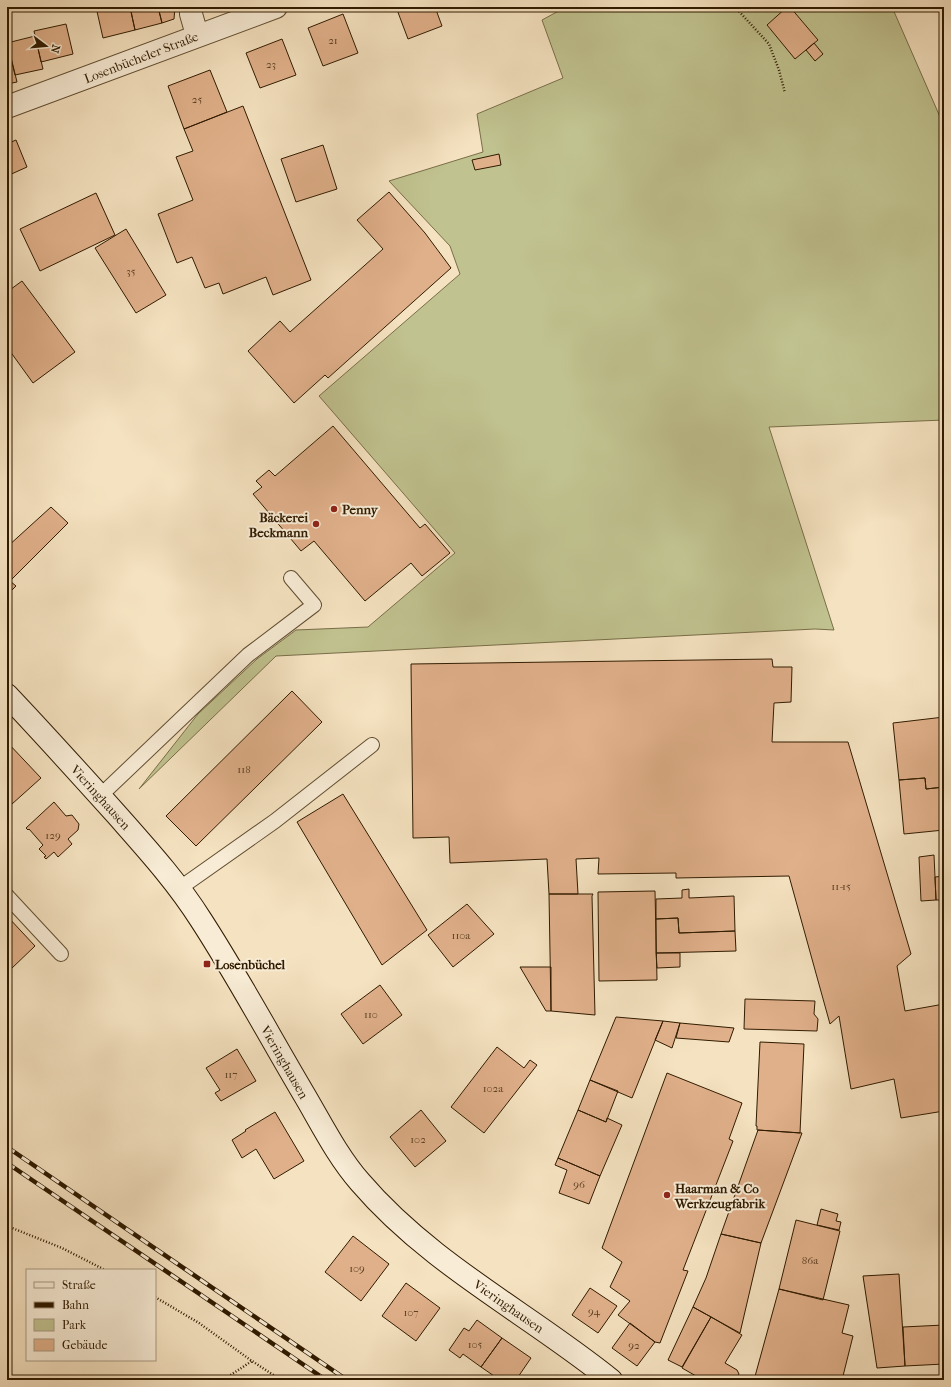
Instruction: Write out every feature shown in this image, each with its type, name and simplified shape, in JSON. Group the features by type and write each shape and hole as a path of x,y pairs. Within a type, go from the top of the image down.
{"main road":[{"path":"191,7 191,14 197,35"},
{"name":"Losenbücheler Straße","path":"7,107 197,35 276,7"},
{"name":"Vieringhausen","path":"7,695 100,796 180,888 242,986 336,1149 358,1180 381,1205 416,1238 456,1269 560,1341 611,1380"}],"lane":[{"path":"100,796 248,655 314,604 291,578"},
{"path":"180,888 275,821 372,745"},
{"path":"7,896 61,954"}],"path":[{"path":"735,7 769,44 786,93"},
{"path":"7,1226 62,1248 103,1269"},
{"path":"156,1298 199,1323 281,1380"},
{"path":"223,1380 252,1361"}],"green space":[{"path":"566,7 892,7 944,126 944,420 769,427 834,630 815,629 276,656 139,789 198,714 257,659 296,630 368,627 455,553 319,396 460,274 450,246 389,181 483,152 477,114 563,78 542,20"}],"building":[{"path":"96,7 130,7 135,30 103,38"},
{"path":"130,7 158,7 162,23 135,30"},
{"path":"158,7 175,7 174,19 162,23"},
{"path":"396,7 435,7 442,26 408,39"},
{"path":"769,7 778,7 774,12"},
{"path":"787,7 790,7 818,40 795,59 767,25"},
{"path":"343,14 358,53 323,66 308,28"},
{"path":"66,24 73,54 41,62 34,31"},
{"path":"35,36 43,69 15,75 7,43"},
{"path":"282,39 296,75 260,88 246,53"},
{"path":"814,43 823,54 815,61 806,50"},
{"path":"7,49 9,49 17,82 7,84"},
{"path":"210,70 227,112 184,129 168,86"},
{"path":"243,106 311,280 273,295 266,277 223,294 219,283 205,288 192,257 177,263 158,214 193,200 176,157 193,151 184,129"},
{"path":"16,140 27,167 7,176 7,144"},
{"path":"323,145 337,189 296,202 281,159"},
{"path":"499,154 501,165 475,170 472,160"},
{"path":"389,192 425,233 451,268 328,378 325,375 294,403 248,351 280,321 290,332 383,249 357,220"},
{"path":"96,193 115,235 40,271 20,229"},
{"path":"126,229 166,295 136,313 95,248"},
{"path":"22,281 75,352 33,383 7,347 7,292"},
{"name":"Penny","path":"333,426 420,528 425,524 450,553 422,576 411,563 365,601 314,541 301,551 253,494 262,487 256,481 269,470 275,476"},
{"path":"51,507 68,523 10,581 16,586 7,595 7,547"},
{"path":"772,659 773,667 792,667 791,702 774,703 772,742 848,742 911,954 897,966 905,1011 944,1004 944,1111 901,1118 894,1079 851,1089 839,1016 830,1024 789,876 676,878 676,873 598,874 599,858 576,859 578,894 549,894 547,859 450,863 449,837 413,838 411,664"},
{"path":"292,691 322,722 196,846 166,816"},
{"path":"944,717 944,787 926,789 925,778 899,780 893,723"},
{"path":"7,742 41,778 12,804 7,800"},
{"path":"925,778 926,789 944,787 944,830 904,834 899,780"},
{"path":"343,794 427,930 382,965 297,822"},
{"path":"54,802 66,816 72,815 79,824 78,830 68,839 72,844 58,857 54,852 46,859 44,857 46,856 39,849 43,845 29,829 28,830 26,828"},
{"path":"934,855 936,900 921,901 919,857"},
{"path":"944,876 944,900 936,900 935,877"},
{"path":"689,889 689,898 734,896 735,931 679,933 678,918 656,919 656,899 682,898 682,890"},
{"path":"655,891 657,980 599,981 598,892"},
{"path":"549,894 593,894 595,1015 551,1011"},
{"path":"467,904 494,934 453,967 428,935"},
{"path":"7,916 35,946 11,969 7,965"},
{"path":"678,918 679,933 735,931 736,951 656,953 656,919"},
{"path":"656,953 680,953 680,967 657,968"},
{"path":"520,967 551,967 551,1011 546,1011"},
{"path":"380,985 402,1015 363,1044 341,1014"},
{"path":"745,999 815,1001 814,1014 818,1019 817,1031 744,1029"},
{"path":"616,1017 663,1021 632,1098 590,1080"},
{"path":"663,1021 680,1023 672,1048 655,1040"},
{"path":"680,1023 734,1028 729,1042 676,1038"},
{"path":"760,1042 804,1044 800,1133 757,1130"},
{"path":"497,1047 524,1068 530,1060 537,1065 484,1133 451,1107"},
{"path":"237,1049 256,1081 221,1101 215,1093 220,1090 206,1068"},
{"name":"Haarman & Co Werkzeugfabrik","path":"667,1073 742,1103 729,1139 733,1141 683,1270 688,1271 660,1343 655,1342 618,1315 630,1301 610,1287 622,1262 602,1248"},
{"path":"590,1080 618,1091 606,1122 578,1110"},
{"path":"421,1110 446,1141 415,1167 390,1137"},
{"path":"578,1110 606,1122 607,1118 622,1125 600,1176 558,1158"},
{"path":"275,1112 304,1161 274,1179 256,1149 242,1158 232,1140 246,1131 245,1130"},
{"path":"758,1130 802,1133 761,1243 721,1234"},
{"path":"558,1158 600,1176 589,1204 559,1193 567,1170 555,1165"},
{"path":"821,1209 838,1214 836,1221 841,1222 839,1230 817,1225"},
{"path":"796,1220 840,1231 823,1300 779,1289"},
{"path":"721,1234 761,1243 740,1333 693,1307 706,1278"},
{"path":"353,1236 389,1264 361,1301 325,1272"},
{"path":"899,1274 905,1366 877,1368 863,1276"},
{"path":"406,1283 440,1308 416,1341 382,1316"},
{"path":"590,1288 617,1306 598,1333 572,1315"},
{"path":"779,1289 849,1305 842,1333 853,1336 842,1380 754,1380"},
{"path":"693,1307 711,1317 682,1367 668,1360"},
{"path":"711,1317 742,1335 725,1363 737,1370 739,1374 735,1380 703,1380 682,1368"},
{"path":"477,1320 502,1338 481,1367 463,1354 460,1358 449,1350 464,1328 469,1331"},
{"path":"630,1323 655,1342 637,1366 612,1348"},
{"path":"944,1325 944,1364 905,1366 903,1327"},
{"path":"502,1338 531,1358 518,1377 522,1380 495,1380 497,1378 481,1367"},
{"path":"555,1375 561,1380 551,1380"}],"railway":[{"path":"7,1147 347,1380"},
{"path":"7,1163 326,1380"}],"place":[{"name":"Penny","path":"334,509"},
{"name":"Bäckerei Beckmann","path":"316,524"},
{"name":"Losenbüchel","path":"207,964"},
{"name":"Haarman & Co Werkzeugfabrik","path":"667,1195"}]}
